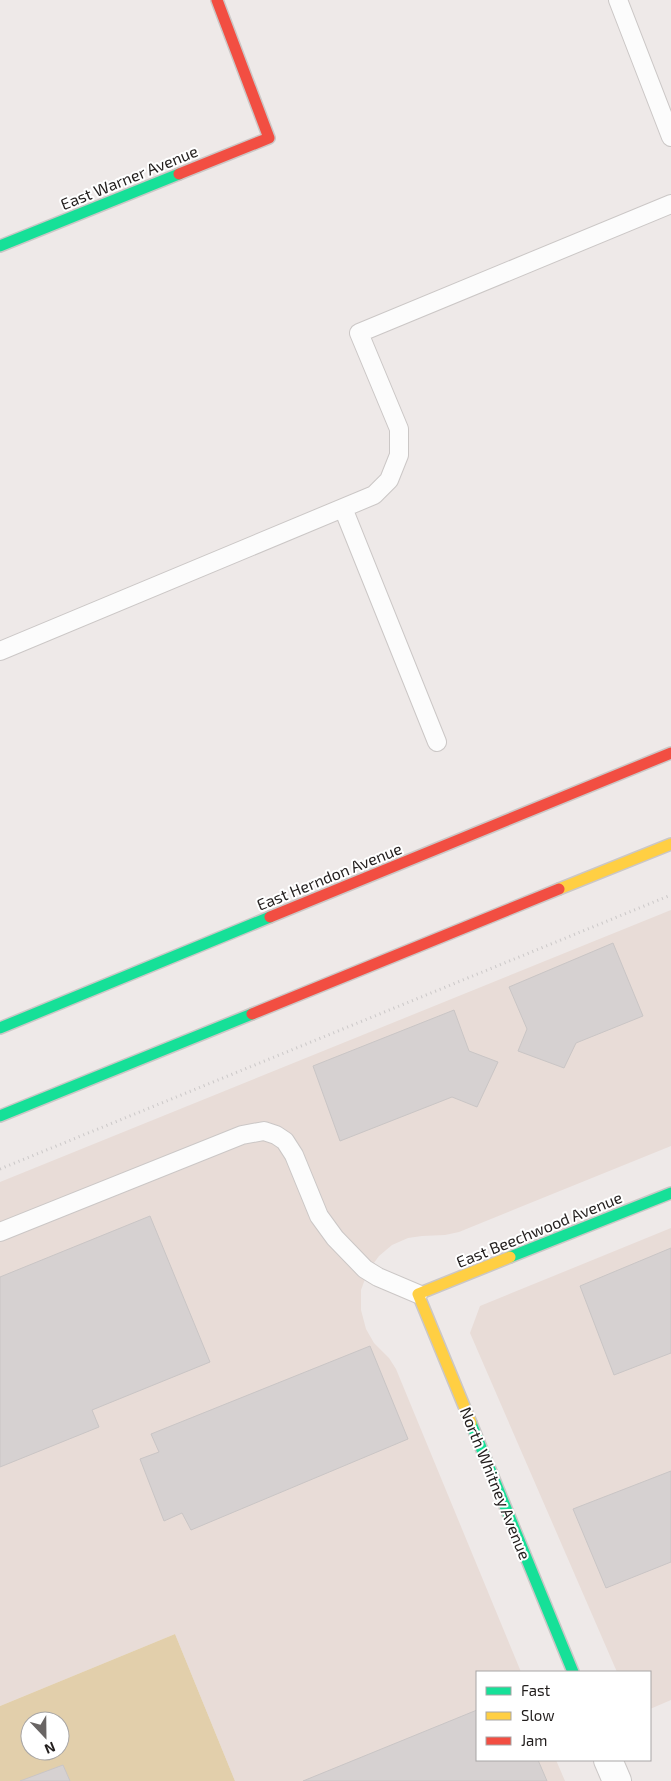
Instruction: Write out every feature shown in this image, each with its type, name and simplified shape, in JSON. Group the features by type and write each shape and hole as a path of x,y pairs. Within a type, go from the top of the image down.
{"main road":[{"name":"East Warner Avenue","path":"0,246 269,138 217,0"},
{"name":"East Herndon Avenue","path":"0,1028 671,753"},
{"path":"0,1116 671,844"},
{"name":"East Beechwood Avenue","path":"418,1294 671,1193"},
{"name":"North Whitney Avenue","path":"418,1294 573,1671"}],"street":[{"path":"608,1761 617,1781"}],"lane":[{"path":"618,0 671,137"},
{"path":"0,651 374,495 389,480 399,455 399,429 359,333 671,204"},
{"path":"343,508 437,742"},
{"path":"0,1232 242,1136 264,1131 286,1141 319,1216 351,1256 365,1269 378,1277 418,1294"}],"path":[{"path":"0,1169 671,895"}],"shaded area":[{"path":"671,910 671,1146 459,1232 408,1238 392,1245 379,1256 368,1271 361,1290 361,1310 366,1329 374,1343 389,1358 396,1369 521,1671 476,1671 476,1761 556,1761 565,1781 235,1781 175,1634 0,1706 0,1182"},
{"path":"671,1228 671,1700 651,1709 651,1671 617,1671 470,1333 480,1306"},
{"path":"175,1634 235,1781 0,1781 0,1706"}],"building":[{"path":"613,943 643,1016 576,1043 564,1068 518,1051 527,1029 509,987"},
{"path":"454,1010 469,1051 498,1062 477,1107 452,1097 340,1141 313,1066"},
{"path":"150,1216 210,1362 92,1410 99,1427 0,1467 0,1277"},
{"path":"671,1248 671,1353 614,1375 580,1286"},
{"path":"370,1346 408,1439 191,1530 182,1513 164,1521 140,1459 159,1452 151,1434"},
{"path":"671,1471 671,1562 606,1588 573,1509"},
{"path":"476,1710 476,1761 538,1761 547,1781 303,1781"},
{"path":"63,1765 70,1781 20,1781"}],"traffic: fast":[{"path":"0,246 179,174"},
{"path":"0,1028 270,917"},
{"path":"0,1116 252,1014"},
{"path":"510,1257 671,1193"},
{"path":"471,1423 573,1671"}],"traffic: slow":[{"path":"559,889 671,844"},
{"path":"471,1423 418,1294 510,1257"}],"traffic: jam":[{"path":"179,174 269,138 217,0"},
{"path":"270,917 671,753"},
{"path":"252,1014 559,889"}]}
